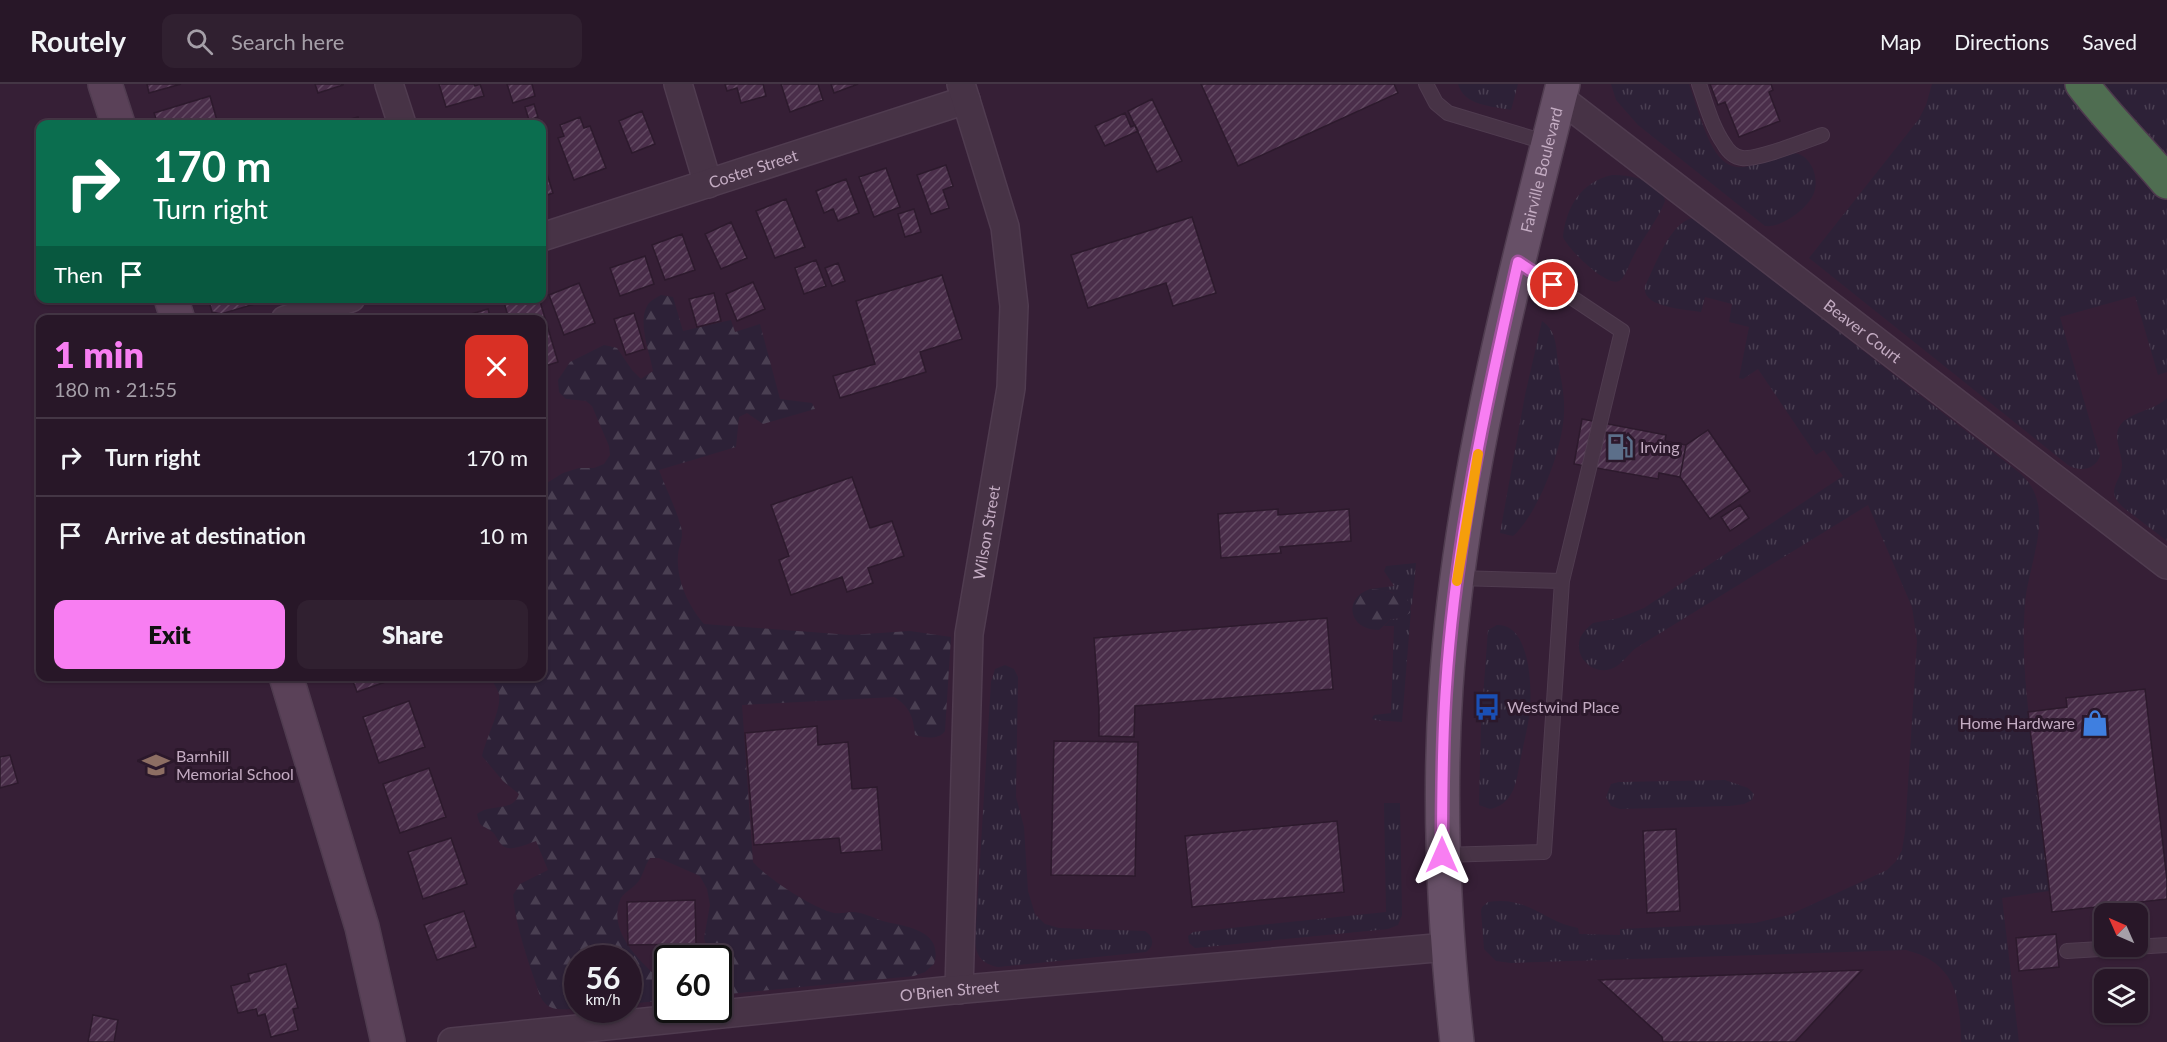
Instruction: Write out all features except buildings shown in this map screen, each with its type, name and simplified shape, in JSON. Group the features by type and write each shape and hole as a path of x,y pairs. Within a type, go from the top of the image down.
{"highway":[{"path":"2082,84 2100,109 2139,147 2167,182"}],"main road":[{"path":"105,84 117,120"},
{"name":"Fairville Boulevard","path":"1457,1042 1447,947 1442,855 1446,685 1457,578 1483,422 1518,262 1561,91"},
{"path":"288,681 362,927 388,1042"}],"street":[{"path":"389,84 401,120"},
{"path":"678,84 708,184"},
{"name":"Beaver Court","path":"1561,91 2167,565"},
{"name":"Coster Street","path":"546,236 708,184 964,92"},
{"name":"Wilson Street","path":"959,990 969,634 1011,388 1014,343 1014,306 1005,227 964,92"},
{"path":"300,315 336,303"},
{"name":"O'Brien Street","path":"452,1042 668,1031 959,990 1447,947"}],"lane":[{"path":"1426,84 1436,103 1448,113 1548,143"},
{"path":"1699,84 1719,137 1727,149 1738,157 1757,156 1822,135"},
{"path":"1442,855 1544,852 1562,581 1622,331 1518,262"},
{"path":"1457,578 1562,581"},
{"path":"2067,951 2167,945"}],"green space":[{"path":"1458,84 1518,84 1511,110 1472,101 1461,91"},
{"path":"1611,84 1689,84 1708,138 1719,157 1735,167 1744,167 1782,154 1801,155 1808,161 1814,172 1816,185 1810,201 1785,221 1765,226 1638,125 1616,100"},
{"path":"1932,84 2066,84 2167,196 2167,372 2158,375 2135,296 2060,317 2100,456 2091,467 2082,469 2068,465 1809,258 1919,119"},
{"path":"2095,84 2167,84 2167,161"},
{"path":"1612,175 1644,180 1658,188 1665,201 1625,275 1619,281 1605,278 1588,266 1563,237 1568,216 1577,197 1592,183"},
{"path":"1693,218 2021,474 2032,488 2038,503 2038,536 2025,604 2024,659 2049,891 2002,898 2019,1042 1961,1042 1959,1010 1952,984 1936,964 1906,950 1511,963 1496,961 1484,949 1481,911 1488,902 1502,901 1526,906 1555,921 1578,928 1579,934 1620,935 1620,929 1755,923 1789,915 1887,870 1902,850 1917,641 1912,607 1868,505 1636,648 1615,667 1604,670 1591,667 1582,658 1580,652 1580,638 1593,623 1619,618 1644,608 1843,476 1824,450 1816,455 1758,369 1743,379 1739,378 1749,327 1729,322 1732,304 1705,297 1701,312 1657,303 1646,293 1645,286 1670,236 1685,221"},
{"path":"661,295 673,297 683,331 731,320 735,332 760,324 780,399 812,403 815,409 763,424 747,413 739,417 736,447 659,470 681,527 678,564 681,583 688,601 704,624 850,635 910,631 951,637 945,731 936,737 915,735 910,713 904,704 894,697 742,705 753,862 791,892 825,910 836,913 860,913 911,928 928,937 936,952 934,964 925,972 914,976 732,994 732,945 706,945 704,938 710,905 707,889 700,876 659,858 650,858 638,882 621,898 617,911 618,923 628,945 564,945 564,1009 556,1009 547,1005 540,996 520,933 513,895 520,884 548,870 536,841 519,847 506,848 493,832 480,824 477,814 512,804 519,794 503,781 482,756 499,700 499,694 492,681 546,681 546,484 563,473 604,464 610,455 609,446 592,406 586,401 566,399 559,392 558,380 570,362 604,345 617,348 641,379 653,371 644,327 645,310 649,303"},
{"path":"1542,321 1550,329 1556,344 1564,400 1563,427 1548,479 1532,512 1513,536 1500,533 1525,395"},
{"path":"2167,398 2167,541 2124,508 2116,499 2114,492 2122,465 2117,438 2119,427 2127,419"},
{"path":"1416,563 1412,606 1411,603 1391,592 1370,589 1394,586 1384,571 1386,566"},
{"path":"1370,589 1387,591 1402,597 1411,603 1410,613 1402,618 1391,619 1379,630 1361,625 1355,619 1353,606 1361,593"},
{"path":"1411,610 1402,722 1374,720 1372,718 1374,715 1391,713 1394,626 1384,626 1391,619 1402,618"},
{"path":"1497,625 1508,627 1522,644 1529,670 1530,697 1528,726 1514,788 1505,801 1490,809 1479,805 1481,724 1488,630"},
{"path":"1005,665 1014,669 1018,677 1016,797 1024,827 1028,891 1035,914 1045,924 1059,928 1145,931 1152,942 1146,952 998,967 984,962 977,951 975,941 991,682 995,669"},
{"path":"1725,780 1748,788 1754,794 1752,800 1730,806 1620,809 1611,806 1606,797 1611,784 1619,782"},
{"path":"1384,803 1400,803 1402,915 1398,925 1388,929 1195,948 1189,943 1188,936 1193,932 1386,912"},
{"path":"642,962 654,973 654,1001 642,1003"}],"slow traffic":[{"path":"1457,581 1478,454"}],"place":[{"name":"Irving","path":"1620,447"},
{"name":"Westwind Place","path":"1487,707"},
{"name":"Home Hardware","path":"2095,723"},
{"name":"Barnhill Memorial School","path":"156,765"}],"route":[{"path":"1442,855 1446,685 1457,578 1483,422 1518,262 1553,285"}]}
